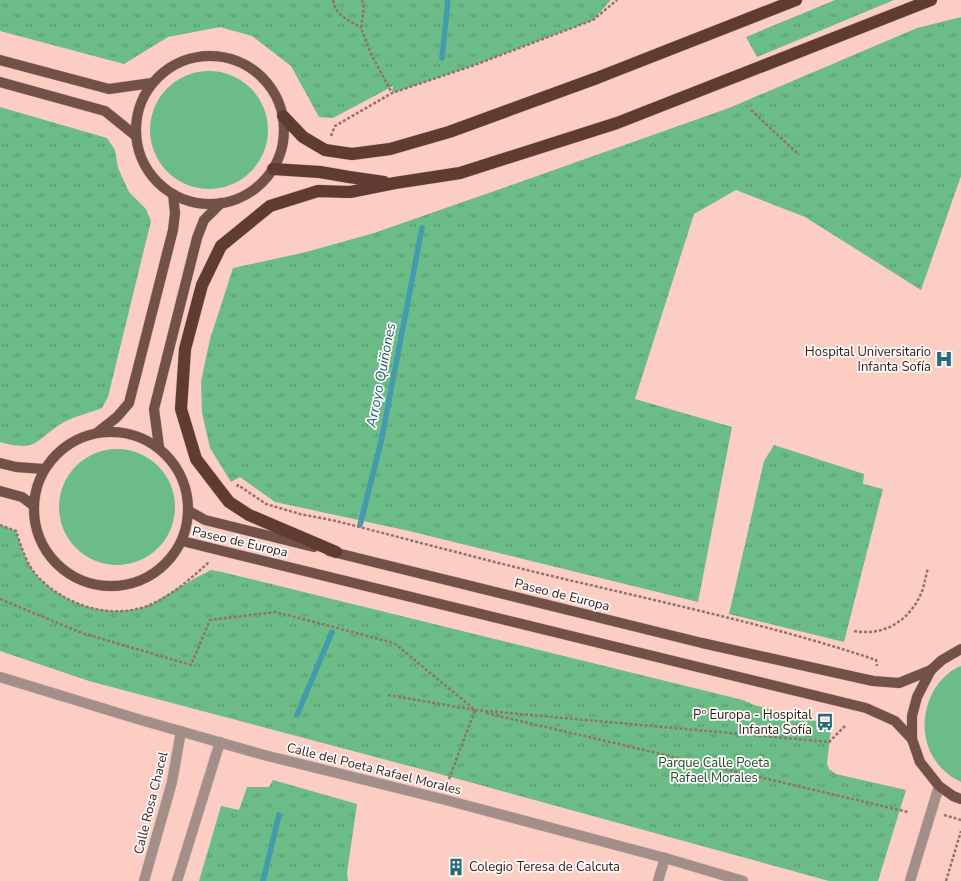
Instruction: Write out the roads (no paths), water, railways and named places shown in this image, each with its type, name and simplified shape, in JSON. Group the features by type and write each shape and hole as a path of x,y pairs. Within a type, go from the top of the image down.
{"highway":[{"path":"283,116 303,137 325,150 352,154 390,149 449,132 604,75 796,0"},
{"path":"336,552 249,515 229,502 196,459 181,409 185,349 202,285 221,246 270,206 318,190 350,192 395,183 460,173 617,124 931,0"},
{"path":"273,169 320,172 395,183"}],"main road":[{"path":"216,55 239,61 260,75 275,94 283,116 284,134 280,152 273,169 259,185 242,197 222,203 187,201 173,194 164,188 150,173 140,156 136,136 136,117 142,99 152,83 170,67 192,57 216,55"},
{"path":"0,60 109,89 152,83"},
{"path":"0,82 105,111 136,136"},
{"path":"98,432 117,417 129,403 173,230 175,213 173,194"},
{"path":"159,447 154,409 197,238 204,220 222,203"},
{"path":"98,432 130,433 159,447 182,476 189,511 187,526 182,541 169,561 151,576 129,585 106,586 82,581 62,569 46,551 37,530 34,506 37,487 44,469 58,452 70,443 76,439 98,432"},
{"path":"0,464 44,469"},
{"path":"0,492 22,497 34,506"},
{"name":"Paseo de Europa","path":"189,511 205,520 702,643 873,681 899,683 931,670"},
{"name":"Paseo de Europa","path":"182,541 866,708 894,721 912,739"},
{"path":"961,649 942,660 931,670 917,697 912,716 912,739 920,762 939,786 953,796 961,799"}],"street":[{"name":"Calle del Poeta Rafael Morales","path":"0,677 264,755 434,797 665,858 743,881"},
{"name":"Calle Rosa Chacel","path":"144,881 172,782 181,731"},
{"path":"176,881 220,742"},
{"path":"910,881 939,786"},
{"path":"658,881 665,858"}],"waterway":[{"name":"Arroyo Quiñones","path":"442,58 448,0"},
{"name":"Arroyo Quiñones","path":"360,525 381,442 422,228"},
{"name":"Arroyo Quiñones","path":"297,715 332,632"},
{"name":"Arroyo Quiñones","path":"263,881 279,815"}],"place":[{"name":"Hospital Universitario Infanta Sofía","path":"944,359"},
{"name":"Pº Europa - Hospital Infanta Sofía","path":"825,722"},
{"name":"Colegio Teresa de Calcuta","path":"456,867"}],"park label":[{"name":"Parque Calle Poeta Rafael Morales","path":"714,770"}]}
